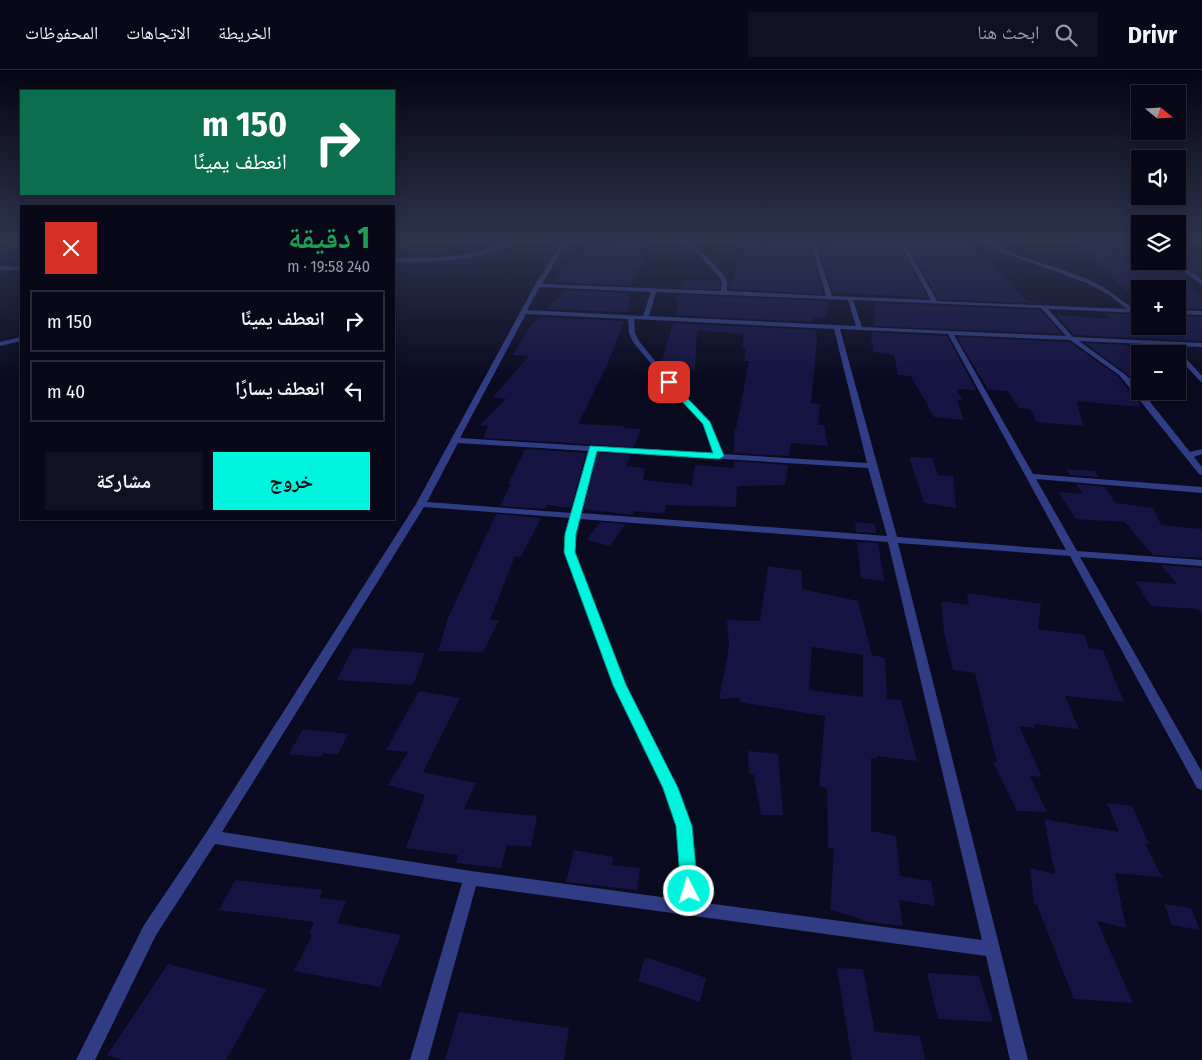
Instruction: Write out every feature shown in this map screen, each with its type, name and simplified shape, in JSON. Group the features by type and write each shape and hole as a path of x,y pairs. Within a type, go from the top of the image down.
{"street":[{"path":"85,1060 150,930 211,837 421,504 537,286"},
{"path":"581,286 1043,308 1131,310"},
{"path":"724,293 725,286"},
{"path":"826,286 830,298"},
{"path":"925,286 934,302"},
{"path":"1099,286 1116,296 1131,309"},
{"path":"645,318 654,290"},
{"path":"850,299 860,329"},
{"path":"1043,308 1072,339 1121,374 1132,385 1202,472"},
{"path":"524,312 1202,345"},
{"path":"1186,312 1202,313"},
{"path":"631,317 632,333 636,342 656,368 707,424 719,456"},
{"path":"837,328 893,541 1019,1060"},
{"path":"950,333 1202,784"},
{"path":"0,344 20,339"},
{"path":"1169,343 1202,380"},
{"path":"456,440 872,466"},
{"path":"593,448 571,534 570,552 620,685 670,788 684,826 691,907"},
{"path":"1188,456 1202,451"},
{"path":"1031,476 1202,490"},
{"path":"421,504 1202,563"},
{"path":"211,837 471,878 992,949"},
{"path":"419,1060 471,878"}],"building":[{"path":"681,286 719,286 719,289 680,288"},
{"path":"729,286 821,286 823,294 729,289"},
{"path":"831,286 921,286 928,298 833,292"},
{"path":"931,286 1013,286 1027,301 1046,304 938,299"},
{"path":"1121,286 1131,286 1131,297"},
{"path":"1186,286 1191,286 1202,298 1202,309 1186,308"},
{"path":"566,290 630,293 628,312 547,309"},
{"path":"678,295 829,301 826,318 812,317 813,322 675,315 679,302 675,302"},
{"path":"875,303 1040,310 1062,334 873,326"},
{"path":"1105,313 1131,314 1131,335 1186,335 1186,316 1202,317 1202,341 1074,335 1056,315 1109,319"},
{"path":"540,317 624,321 607,365 578,424 624,426 623,428 641,429 634,447 483,438 488,426 480,425 506,399 493,397 529,356 513,355 529,328"},
{"path":"673,323 815,330 817,340 811,403 820,404 818,425 824,425 828,446 791,443 789,456 734,453 734,429 736,429 749,361 744,361 746,349 742,349 744,334 697,330 695,370 663,368 661,365"},
{"path":"872,332 947,336 976,390 956,389 963,400 957,400 964,420 934,417 911,376 898,375 894,355 873,352 874,346 871,345"},
{"path":"957,337 1069,342 1118,376 1131,393 1131,400 1137,400 1140,407 1077,401 1083,426 1037,422 1030,409 1019,408 1008,391 988,390"},
{"path":"1085,343 1126,345 1131,350 1131,378"},
{"path":"525,449 586,453 571,508 547,505 545,509 500,506 511,484 508,484"},
{"path":"597,453 631,455 626,466 645,468 643,480 692,485 695,465 734,468 734,461 788,465 785,485 737,486 736,507 666,505 665,514 635,511 632,515 584,509"},
{"path":"909,457 932,458 938,475 953,476 956,508 924,503"},
{"path":"1066,469 1095,471 1099,477 1070,475"},
{"path":"1076,484 1105,487 1115,503 1153,508 1161,525 1202,529 1202,558 1153,555 1125,522 1076,519 1058,492 1083,494"},
{"path":"496,514 541,518 521,557 515,556 490,620 499,620 483,652 438,651 448,618"},
{"path":"600,522 625,524 610,546 587,540"},
{"path":"855,522 875,524 876,533 856,532"},
{"path":"857,542 878,543 884,581 861,578"},
{"path":"1161,565 1202,568 1202,614 1198,609 1151,606 1135,581 1177,584"},
{"path":"768,566 802,571 802,589 858,601 872,655 885,658 887,699 901,700 917,761 877,756 877,759 871,758 871,831 896,836 900,876 931,881 935,906 899,900 903,926 862,921 861,919 830,910 834,849 828,848 827,788 819,786 825,716 739,702 740,698 719,699 729,647 727,620 760,621","holes":["812,647 863,655 863,697 809,690"]},
{"path":"967,593 1041,604 1038,629 1084,635 1089,648 1103,650 1124,702 1065,696 1079,729 1034,724 1035,728 1019,726 1042,777 1030,776 1047,812 1017,811 993,762 997,763 975,673 953,670 944,632 941,601 969,605"},
{"path":"353,648 425,653 413,685 337,680"},
{"path":"419,691 460,698 423,772 476,783 464,809 537,816 531,847 507,845 501,868 456,863 458,855 406,848 425,795 388,785 408,752 386,750"},
{"path":"303,729 348,734 338,755 323,753 321,757 289,754"},
{"path":"748,751 778,754 783,815 761,815 754,775 749,774"},
{"path":"1107,803 1132,806 1149,844 1145,843 1162,877 1115,873 1126,928 1097,921 1133,1003 1074,999 1037,905 1034,904 1030,868 1055,874 1044,819 1119,832"},
{"path":"574,850 613,857 612,865 640,868 637,890 566,882"},
{"path":"235,880 323,890 320,898 346,901 337,923 401,935 380,987 294,971 312,935 309,934 314,922 219,910"},
{"path":"1164,904 1191,908 1200,930 1172,925"},
{"path":"645,957 706,978 700,1002 638,981"},
{"path":"168,964 266,989 226,1060 123,1060 107,1055"},
{"path":"837,968 863,969 875,1032 920,1036 925,1060 852,1060"},
{"path":"927,973 979,976 993,1022 938,1019"},
{"path":"459,1012 569,1028 564,1060 445,1060"}],"route":[{"path":"669,382 707,424 719,456 593,448 571,534 570,552 620,685 670,788 684,826 689,891"}]}
